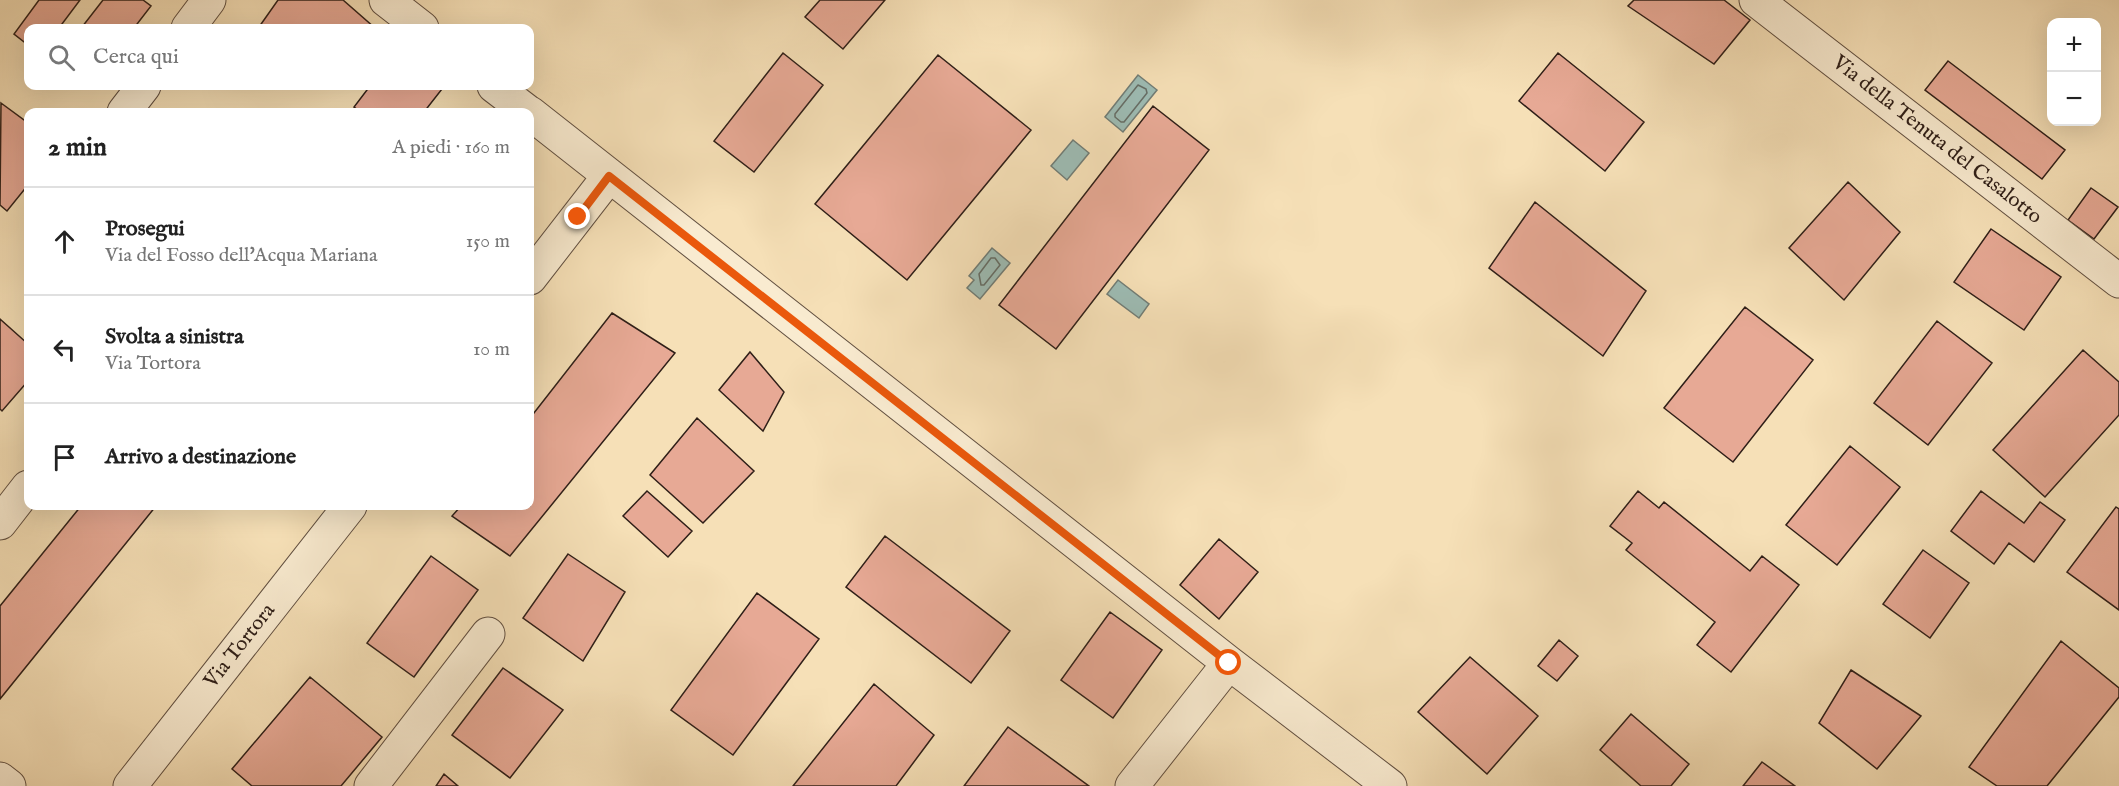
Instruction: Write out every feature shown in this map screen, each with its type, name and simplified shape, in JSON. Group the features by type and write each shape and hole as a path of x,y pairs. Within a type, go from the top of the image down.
{"street":[{"path":"191,24 209,0"},
{"path":"386,0 417,24"},
{"name":"Via della Tenuta del Casalotto","path":"1756,0 2119,281"},
{"path":"127,108 141,90"},
{"path":"499,90 523,108"},
{"path":"534,117 1229,663 1390,786"},
{"path":"534,273 609,176"},
{"path":"0,523 24,492"},
{"name":"Via Tortora","path":"130,786 347,510"},
{"path":"371,786 488,634"},
{"path":"1132,786 1229,663"},
{"path":"0,779 9,786"}],"water":[{"path":"1138,75 1157,90 1123,132 1105,117"},
{"path":"1073,140 1089,153 1067,180 1051,166"},
{"path":"992,248 1010,263 980,299 967,288 974,280 969,276"},
{"path":"1118,280 1149,304 1139,318 1107,294"}],"building":[{"path":"39,0 80,0 62,24 24,24 24,42 14,34"},
{"path":"103,0 143,0 151,6 137,24 84,24"},
{"path":"278,0 343,0 370,24 261,24"},
{"path":"820,0 885,0 843,49 805,17"},
{"path":"1634,0 1724,0 1750,20 1714,64 1628,6"},
{"path":"783,53 823,85 754,172 714,141"},
{"path":"1558,53 1644,122 1605,171 1519,101"},
{"path":"938,55 1031,130 907,280 815,204"},
{"path":"1948,61 2065,150 2042,179 1925,90"},
{"path":"367,90 441,90 427,108 354,107"},
{"path":"1,103 24,120 24,190 7,211 0,205"},
{"path":"1153,106 1209,150 1056,349 999,305"},
{"path":"1848,182 1900,232 1844,300 1789,248"},
{"path":"2091,188 2118,207 2094,239 2068,220"},
{"path":"1535,202 1646,291 1603,356 1489,268"},
{"path":"1991,229 2061,277 2024,330 1954,282"},
{"path":"1745,307 1813,360 1733,462 1664,408"},
{"path":"612,313 675,353 510,556 452,516 457,510 534,510 534,413"},
{"path":"0,319 24,340 24,386 2,411 0,409"},
{"path":"1937,321 1992,363 1928,445 1874,403"},
{"path":"2083,350 2119,382 2119,415 2045,497 1993,450"},
{"path":"750,352 784,392 763,431 719,390"},
{"path":"697,418 754,471 703,523 650,475"},
{"path":"1850,446 1900,487 1837,565 1786,525"},
{"path":"647,491 692,531 668,557 623,516"},
{"path":"1638,491 1659,508 1664,502 1750,571 1762,556 1799,585 1731,672 1697,645 1715,622 1626,550 1632,543 1610,526"},
{"path":"1981,491 2024,523 2040,502 2065,520 2034,562 2009,543 1994,564 1951,531"},
{"path":"2116,507 2119,509 2119,610 2067,572"},
{"path":"78,510 153,510 0,699 0,606"},
{"path":"885,536 1010,631 971,683 846,587"},
{"path":"1219,539 1258,572 1219,619 1180,585"},
{"path":"1923,550 1969,583 1930,638 1883,604"},
{"path":"568,554 625,592 583,661 523,618"},
{"path":"431,556 478,590 414,677 367,643"},
{"path":"757,593 819,639 733,755 671,710"},
{"path":"1110,612 1162,650 1113,718 1061,680"},
{"path":"1559,640 1578,656 1557,681 1538,666"},
{"path":"2061,641 2119,688 2119,697 2047,786 1997,786 1969,767"},
{"path":"1470,657 1538,716 1487,774 1418,712"},
{"path":"503,668 563,710 510,778 452,735"},
{"path":"1851,670 1921,716 1877,769 1819,723"},
{"path":"310,677 382,737 341,786 252,786 232,769"},
{"path":"874,684 934,735 896,786 793,786"},
{"path":"1631,714 1689,764 1671,786 1641,786 1600,750"},
{"path":"1008,727 1089,786 964,786"},
{"path":"1762,762 1795,786 1743,786"},
{"path":"444,774 458,786 436,786"}],"route":[{"path":"578,217 609,176 1229,663"}]}
